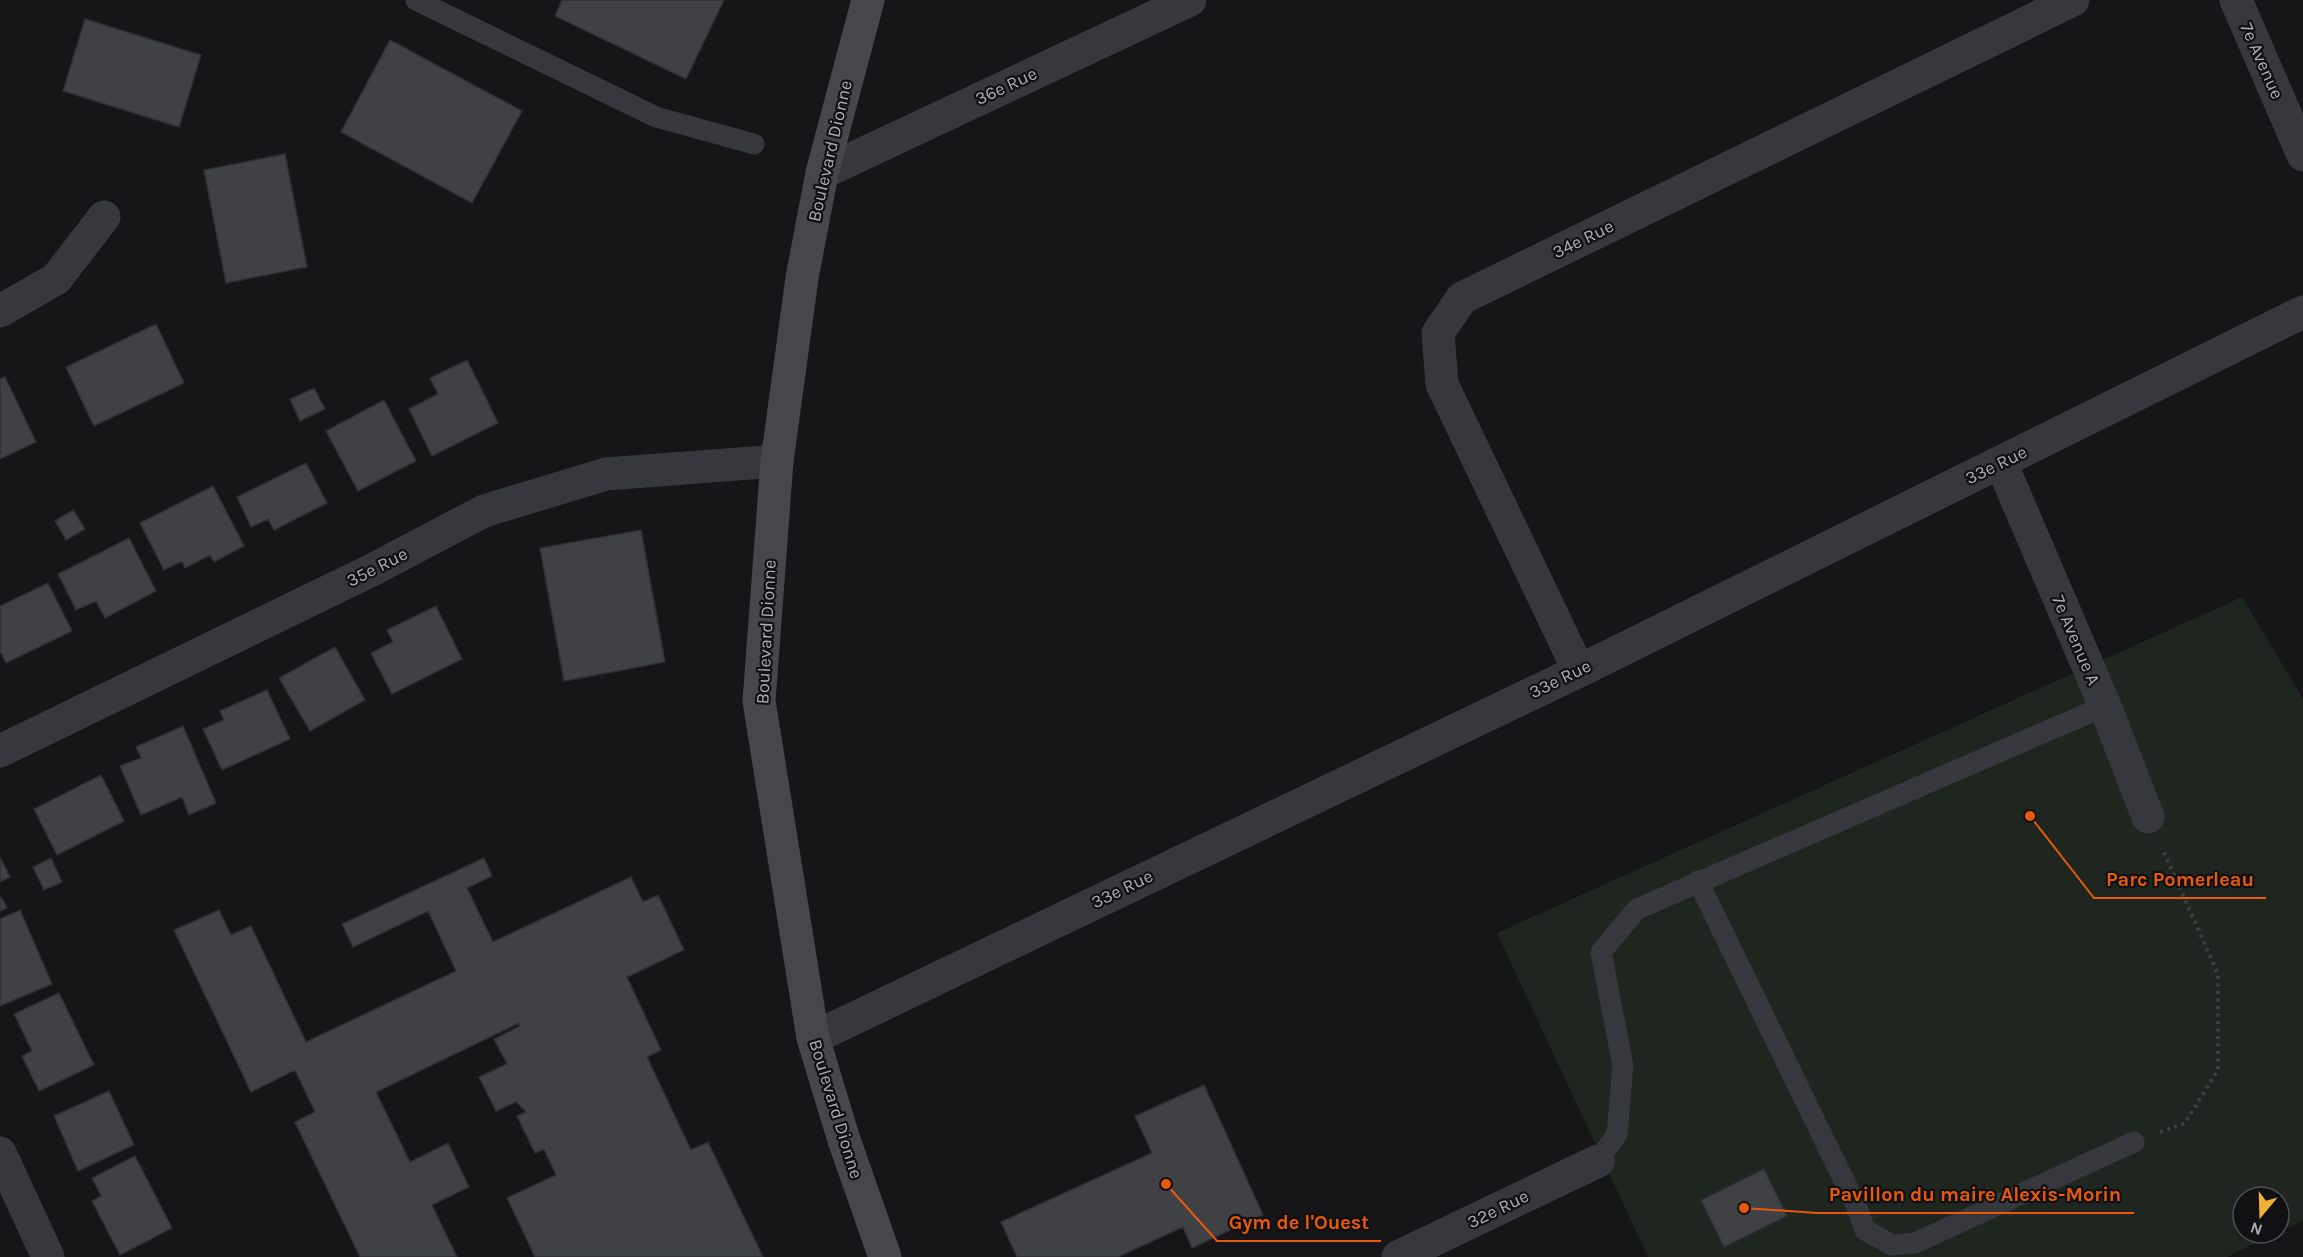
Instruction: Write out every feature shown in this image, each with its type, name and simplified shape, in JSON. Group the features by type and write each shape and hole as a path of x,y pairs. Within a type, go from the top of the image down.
{"main road":[{"name":"Boulevard Dionne","path":"868,0 822,173 802,278 777,461 759,701 813,1038 844,1140 885,1257"}],"street":[{"name":"36e Rue","path":"822,173 1190,0"},
{"name":"34e Rue","path":"1578,670 1442,384 1438,333 1462,298 2073,0"},
{"name":"7e Avenue","path":"2236,0 2303,155"},
{"path":"0,311 56,279 104,217"},
{"name":"33e Rue","path":"813,1038 1578,670 2303,312"},
{"name":"35e Rue","path":"0,751 372,570 484,512 606,474 777,461"},
{"name":"7e Avenue A","path":"2001,463 2104,706 2148,818"},
{"path":"0,1153 48,1257"},
{"name":"32e Rue","path":"1398,1257 1598,1161"}],"lane":[{"path":"416,0 656,117 754,144"},
{"path":"1598,1161 1617,1134 1623,1065 1601,952 1637,909 2104,706"},
{"path":"1698,882 1856,1205 1865,1230 1892,1245 1915,1243 2134,1142"}],"path":[{"path":"2134,1142 2185,1123 2218,1070 2218,974 2148,818"}],"shaded area":[{"path":"2242,597 2303,699 2303,1221 2291,1226 2291,1185 2231,1185 2231,1245 2252,1245 2227,1257 1648,1257 1497,933"}],"building":[{"path":"562,0 724,0 686,79 555,16"},
{"path":"85,19 201,55 179,127 63,91"},
{"path":"390,40 522,111 472,203 341,132"},
{"path":"285,154 307,267 226,283 204,170"},
{"path":"156,324 184,383 94,426 66,367"},
{"path":"467,360 498,423 432,456 409,409 438,394 430,378"},
{"path":"5,377 36,442 0,459 0,379"},
{"path":"314,388 325,409 300,421 290,399"},
{"path":"384,400 416,461 358,491 326,431"},
{"path":"306,463 327,503 274,530 268,519 251,527 237,497"},
{"path":"213,486 244,546 214,562 210,555 185,568 182,561 164,570 140,523"},
{"path":"73,510 85,529 66,540 55,521"},
{"path":"641,530 665,662 564,681 540,548"},
{"path":"129,538 156,591 105,618 96,601 76,610 58,574"},
{"path":"48,583 72,631 6,663 0,651 0,606"},
{"path":"436,606 462,659 392,694 371,653 393,642 387,630"},
{"path":"335,647 365,700 310,731 279,678"},
{"path":"267,690 290,739 222,770 203,729 224,720 220,711"},
{"path":"183,726 216,803 189,815 182,797 141,815 120,766 141,758 136,747"},
{"path":"101,775 124,821 57,855 34,809"},
{"path":"0,857 10,877 0,882"},
{"path":"51,858 62,882 44,890 33,867"},
{"path":"484,858 492,876 467,888 493,942 631,877 643,902 658,895 684,950 627,977 661,1050 647,1057 691,1150 708,1142 763,1257 535,1257 507,1198 556,1175 544,1149 535,1153 517,1116 526,1112 516,1102 496,1111 479,1077 507,1064 494,1039 520,1026 519,1023 376,1092 410,1162 448,1143 469,1187 432,1205 457,1257 360,1257 295,1122 315,1112 295,1070 251,1092 174,930 219,910 231,935 251,926 306,1042 456,971 428,911 353,947 342,924"},
{"path":"0,895 7,908 0,911"},
{"path":"20,910 52,984 0,1006 0,919"},
{"path":"59,993 94,1065 39,1091 22,1056 32,1051 14,1014"},
{"path":"1204,1085 1263,1215 1192,1248 1183,1227 1118,1257 1017,1257 1001,1222 1152,1153 1135,1116"},
{"path":"109,1091 134,1145 78,1171 54,1116"},
{"path":"135,1156 172,1228 120,1255 92,1201 101,1196 92,1178"},
{"path":"1764,1169 1787,1216 1724,1247 1701,1200"}],"place":[{"name":"Parc Pomerleau","path":"2030,816"},
{"name":"Gym de l'Ouest","path":"1166,1184"},
{"name":"Pavillon du maire Alexis-Morin","path":"1744,1208"}]}
